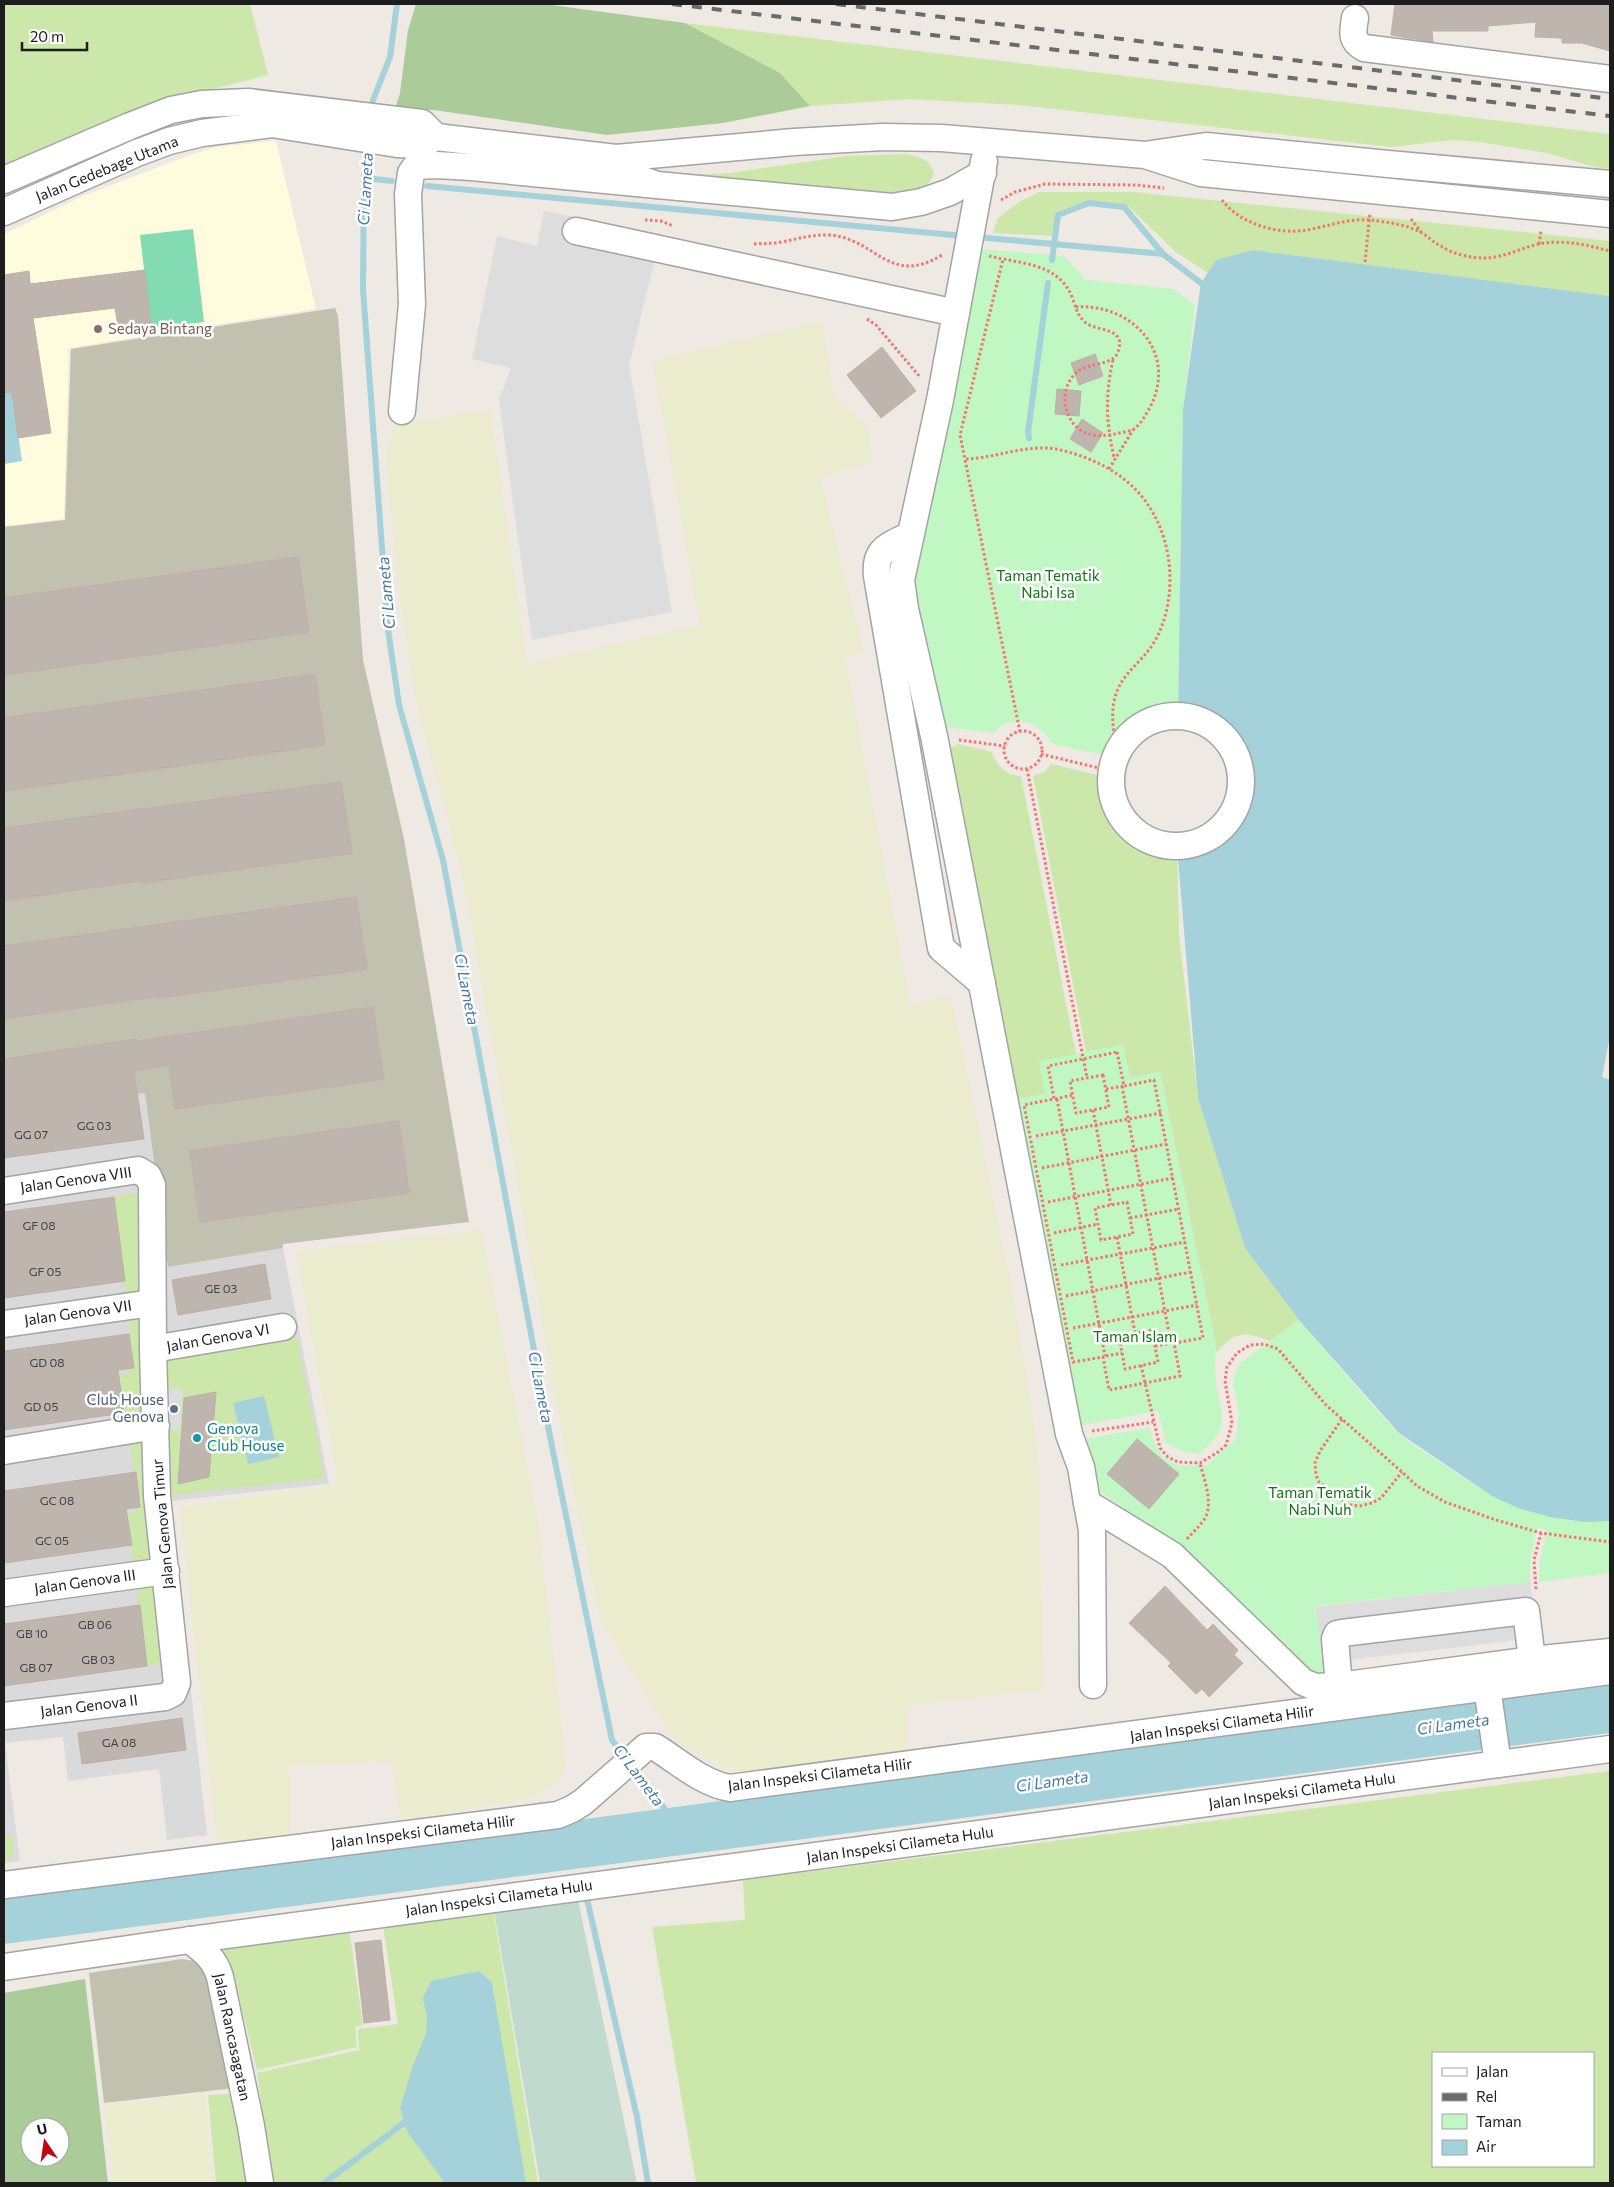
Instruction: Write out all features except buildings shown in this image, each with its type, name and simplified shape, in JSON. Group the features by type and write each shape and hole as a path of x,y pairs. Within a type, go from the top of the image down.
{"street":[{"path":"1355,18 1352,35 1356,43 1364,48 1610,80"},
{"name":"Jalan Gedebage Utama","path":"14,175 171,110 202,104 248,102 272,115"},
{"path":"202,104 202,133"},
{"path":"272,115 399,132 422,123 436,137 616,158 794,142 882,137 986,141 1145,155 1201,172 1610,214"},
{"name":"Jalan Gedebage Utama","path":"4,212 169,141 272,115"},
{"path":"986,141 983,172 940,400 901,580 934,736 1069,1434 1081,1467 1092,1530 1093,1685"},
{"path":"1145,155 1206,146 1610,184"},
{"path":"616,158 638,179 656,185"},
{"path":"402,411 412,304 408,194 411,173 416,166 471,167 892,207 921,202 950,192 983,172"},
{"path":"14,175 36,198"},
{"path":"576,231 956,313"},
{"path":"910,535 882,550 875,562 941,948 982,984"},
{"path":"1178,715 1199,719 1217,729 1233,746 1240,764 1241,793 1235,810 1225,824 1209,837 1188,845 1165,845 1144,838 1127,825 1115,806 1110,785 1114,760 1137,728 1156,718 1178,715"},
{"path":"904,733 934,736"},
{"name":"Jalan Genova VIII","path":"4,1190 138,1170 148,1176"},
{"name":"Jalan Genova Timur","path":"148,1176 152,1185 152,1302 157,1496 177,1683 173,1693"},
{"name":"Jalan Genova VII","path":"4,1324 152,1302"},
{"name":"Jalan Genova VI","path":"153,1349 283,1327"},
{"path":"4,1451 156,1426"},
{"path":"1087,1503 1172,1556 1303,1682 1315,1687 1340,1686 1532,1660 1610,1652"},
{"name":"Jalan Genova III","path":"4,1592 166,1571"},
{"path":"1340,1686 1335,1640 1337,1634 1342,1633 1526,1611 1532,1660"},
{"name":"Jalan Inspeksi Cilameta Hilir","path":"4,1885 558,1815 578,1806 646,1747 655,1747 707,1781 720,1787 730,1788 1488,1694 1610,1672"},
{"name":"Jalan Genova II","path":"4,1716 165,1697 173,1693"},
{"path":"1488,1694 1497,1757"},
{"name":"Jalan Inspeksi Cilameta Hulu","path":"190,1940 1497,1757 1610,1749"},
{"path":"4,1967 190,1940"},
{"name":"Jalan Rancasagatan","path":"190,1940 211,1957 220,1977 251,2126 260,2183"}],"path":[{"path":"1225,174 1222,200 1234,213 1253,223 1278,230 1304,231 1343,221 1369,220 1392,223 1421,232 1442,247 1461,255 1483,258 1503,256 1539,244 1564,242 1610,251"},
{"path":"1365,262 1373,190"},
{"path":"637,219 661,221 677,227"},
{"path":"745,244 780,242 806,235 832,236 860,244 889,263 908,267 930,262 969,241 1003,259 1045,268 1064,282 1078,315 1085,323 1094,328 1110,330 1117,336 1119,345 1117,355 1113,360 1106,404 1109,435 1114,457"},
{"path":"960,435 1003,259"},
{"path":"1075,307 1090,306 1118,312 1130,320 1149,342 1155,355 1158,382 1150,408 1114,457 1109,469"},
{"path":"864,317 876,325 940,400 960,435 1020,732"},
{"path":"1113,360 1089,365 1077,372 1068,383 1065,396 1066,410 1072,422 1082,431 1095,435 1109,435 1133,429"},
{"path":"966,459 986,458 1029,448 1055,449 1080,456 1109,469 1136,490 1155,516 1167,546 1171,578 1167,609 1156,639 1137,666 1125,677 1117,692 1112,708 1114,760 1041,754"},
{"path":"1020,732 1029,733 1041,745 1041,754 1038,762 1027,769 1014,767 1006,758 1004,746 1011,735 1020,732"},
{"path":"934,736 1004,746"},
{"path":"1027,769 1087,1078"},
{"path":"1118,1052 1152,1248 1164,1310 1180,1376 1109,1390 1088,1260 1063,1131 1048,1066 1083,1059 1118,1052"},
{"path":"1103,1074 1109,1107 1076,1113 1070,1081 1087,1078 1103,1074"},
{"path":"1106,1090 1154,1080 1191,1272 1203,1338 1154,1346"},
{"path":"1073,1096 1024,1105 1030,1138 1073,1362 1122,1353"},
{"path":"1093,1110 1111,1205"},
{"path":"1030,1138 1160,1113"},
{"path":"1036,1169 1166,1144"},
{"path":"1043,1203 1173,1178"},
{"path":"1127,1202 1133,1234 1100,1240 1095,1208 1111,1205 1127,1202"},
{"path":"1130,1218 1179,1209"},
{"path":"1049,1234 1098,1224"},
{"path":"1117,1237 1135,1333"},
{"path":"1055,1266 1185,1242"},
{"path":"1061,1297 1191,1272"},
{"path":"1067,1329 1197,1305"},
{"path":"1152,1330 1158,1362 1125,1368 1119,1336 1135,1333 1152,1330"},
{"path":"1141,1366 1160,1448 1178,1462 1200,1463 1226,1445 1232,1423 1225,1381 1227,1367 1237,1353 1250,1345 1264,1344 1278,1349 1326,1405 1417,1486 1445,1502 1493,1520 1541,1533 1610,1542"},
{"path":"1342,1419 1320,1451 1315,1463 1319,1482 1349,1505 1360,1506 1381,1498 1402,1472"},
{"path":"1069,1434 1153,1422"},
{"path":"1172,1556 1204,1520 1208,1511 1208,1498 1200,1463"},
{"path":"1536,1596 1534,1568 1541,1533"}],"shaded area":[{"name":"Sedaya Bintang","path":"276,141 316,309 69,348 64,519 4,526 4,234 83,196 190,155 217,147"},
{"path":"544,211 661,234 629,365 672,612 532,640 499,400 511,368 472,359 497,236 537,246"},
{"path":"335,308 338,316 363,660 404,839 469,1222 283,1244 283,1248 168,1267 145,1093 4,1112 4,527 65,520 71,349"},
{"path":"822,321 834,397 868,427 872,462 820,477 863,652 845,658 910,1004 951,997 1013,1295 1038,1452 1043,1689 906,1706 908,1755 739,1774 675,1741 601,1621 563,1439 463,877 415,697 398,580 386,454 394,426 490,409 527,664 700,625 653,361"},
{"path":"145,1093 168,1267 283,1248 329,1484 170,1501 207,1835 167,1840 159,1769 68,1781 63,1737 5,1743 20,1861 4,1863 4,1112"},
{"path":"481,1230 537,1517 566,1766 559,1781 528,1799 401,1821 392,1761 289,1766 290,1841 218,1845 180,1507 339,1484 296,1251"},
{"name":"Club House Genova","path":"168,1388 183,1389 180,1430 165,1429"},
{"path":"1530,1582 1537,1638 1323,1663 1316,1607"},
{"path":"578,1900 637,2183 540,2183 494,1910"},
{"path":"182,1959 195,1961 207,1973 234,2088 104,2103 89,1973"},
{"path":"205,2093 213,2183 113,2183 104,2105"}],"green space":[{"path":"4,4 250,4 268,75 201,92 4,167"},
{"path":"416,4 544,4 685,23 780,73 810,106 723,123 607,135 434,110 395,109 400,93 408,30"},
{"path":"685,23 1610,134 1610,169 1595,167 1547,153 1480,142 1453,140 1391,147 1019,105 909,99 810,106 780,73"},
{"path":"905,154 920,157 927,161 934,174 923,188 895,197 658,177 730,173 847,156"},
{"path":"1039,192 1133,192 1610,241 1610,296 1253,250 1216,260 1208,273 1177,253 1128,206 1089,200 1057,212 1052,236 993,233 998,218 1019,202"},
{"path":"193,229 204,322 151,329 140,235"},
{"name":"Taman Tematik Nabi Isa","path":"978,249 1064,256 1086,280 1173,289 1195,305 1183,409 1178,715 1157,719 1140,727 1127,739 1115,757 1052,743 1039,729 1026,722 1019,721 1005,724 994,733 944,727 912,580"},
{"path":"959,744 992,752 996,762 1002,769 1010,774 1021,776 1076,1054 1045,1094 1012,1100 946,759 950,748"},
{"path":"1051,764 1110,778 1111,792 1115,804 1129,826 1151,840 1177,846 1179,935 1198,1098 1245,1248 1299,1320 1270,1341 1253,1336 1240,1335 1228,1341 1216,1353 1215,1340 1160,1072 1130,1078 1123,1045 1086,1052 1033,776 1044,772"},
{"name":"Taman Islam","path":"1123,1045 1130,1078 1160,1072 1215,1340 1216,1384 1222,1412 1221,1428 1213,1441 1199,1454 1179,1450 1166,1443 1158,1411 1072,1427 1012,1100 1045,1094 1039,1061"},
{"path":"140,1193 167,1662 147,1666 127,1516 140,1507 119,1377 134,1368 114,1197"},
{"name":"Taman Tematik Nabi Nuh","path":"1299,1320 1397,1432 1459,1475 1499,1498 1539,1514 1585,1521 1610,1521 1610,1573 1539,1582 1540,1561 1547,1530 1537,1528 1530,1563 1530,1582 1316,1606 1325,1678 1315,1678 1188,1554 1090,1484 1078,1440 1149,1428 1156,1447 1164,1457 1179,1466 1207,1465 1236,1439 1239,1413 1233,1381 1238,1365"},
{"path":"296,1335 325,1478 163,1496 163,1356"},
{"path":"1610,1771 1610,2183 696,2183 652,1927 745,1920 743,1880"},
{"path":"12,1835 14,1858 4,1859 4,1836"},
{"path":"493,1910 538,2183 273,2183 257,2073 359,2050 358,2029 398,2024 383,1925"},
{"path":"349,1928 363,2025 355,2027 357,2047 257,2070 231,1965 212,1947"},
{"path":"85,1979 108,2183 4,2183 4,1993"},
{"path":"235,2093 250,2183 216,2183 208,2095"}],"water":[{"path":"1253,250 1610,296 1610,1036 1602,1077 1610,1080 1610,1521 1585,1522 1550,1517 1518,1508 1492,1496 1399,1433 1299,1320 1245,1248 1198,1098 1177,846 1193,843 1207,837 1220,828 1230,817 1238,804 1241,789 1241,773 1234,749 1218,729 1204,721 1178,715 1183,409 1201,283 1216,260"},
{"path":"12,392 22,461 4,464 4,393"},
{"path":"264,1396 279,1457 248,1464 233,1403"},
{"path":"1610,1683 1610,1733 4,1944 4,1896"},
{"path":"479,1971 492,1983 526,2183 445,2183 408,2133 400,2109 412,2068 426,2034 427,2018 423,1998 431,1981"}],"waterway":[{"name":"Ci Lameta","path":"371,111 373,100 390,57 397,4"},
{"name":"Ci Lameta","path":"367,146 364,178 363,290 388,629 399,705 443,860 552,1447 612,1740 625,1757"},
{"path":"364,178 392,181"},
{"path":"427,186 964,236"},
{"path":"1052,260 1058,215 1089,203 1124,207 1163,254"},
{"path":"976,237 1163,254 1201,283"},
{"path":"1029,438 1028,432 1048,283"},
{"name":"Ci Lameta","path":"633,1767 667,1812 671,1813"},
{"path":"587,1899 637,2117 648,2183"},
{"path":"324,2183 408,2120 412,2119"}],"railway":[{"path":"672,4 1610,116"},
{"path":"836,4 1610,99"}],"place":[{"name":"Sedaya Bintang","path":"98,329"},
{"name":"Club House Genova","path":"174,1409"},
{"name":"Genova Club House","path":"197,1438"}]}
